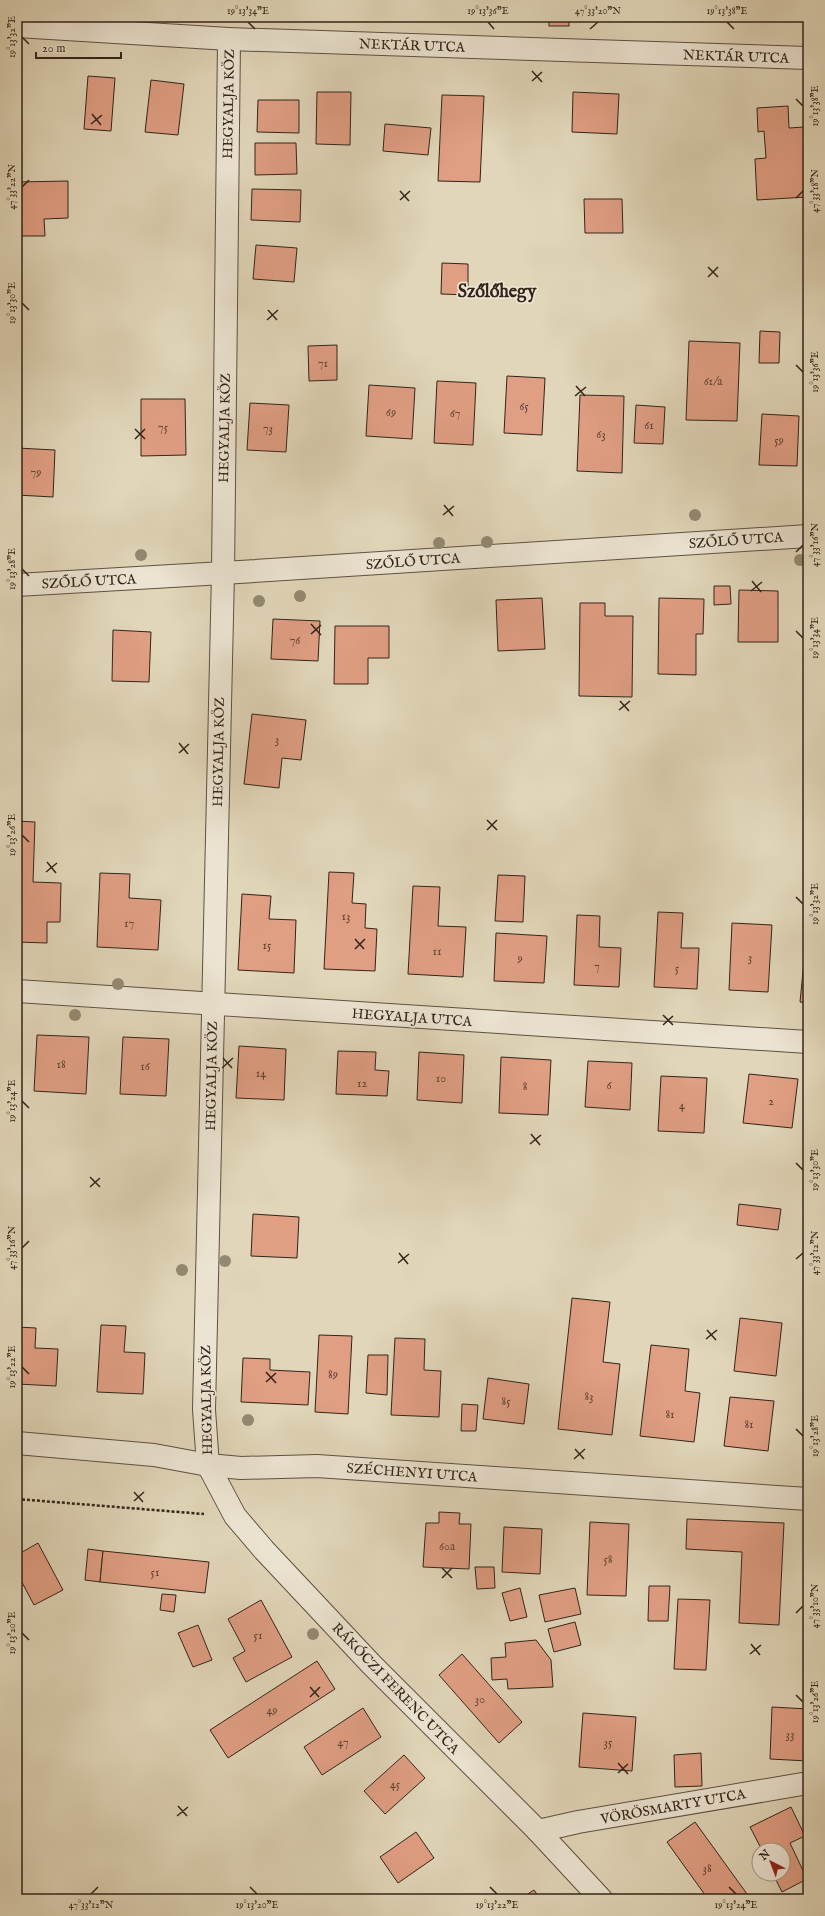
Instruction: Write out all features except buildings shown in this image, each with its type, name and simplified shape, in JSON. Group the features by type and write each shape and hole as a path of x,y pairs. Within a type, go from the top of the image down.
{"street":[{"name":"NEKTÁR UTCA","path":"17,26 229,39 808,58"},
{"name":"HEGYALJA KÖZ","path":"208,1464 204,1410 212,1005 223,574 229,39"},
{"name":"SZŐLŐ UTCA","path":"17,585 223,574 808,536"},
{"name":"HEGYALJA UTCA","path":"17,991 212,1005 808,1042"},
{"name":"SZÉCHENYI UTCA","path":"17,1443 154,1455 242,1468 317,1466 808,1498"},
{"name":"RÁKÓCZI FERENC UTCA","path":"208,1464 235,1516 264,1550 371,1664 538,1831 601,1899"},
{"name":"VÖRÖSMARTY UTCA","path":"538,1831 586,1821 808,1783"}],"path":[{"path":"17,1498 235,1516"}],"district":[{"name":"Szőlőhegy","path":"497,291"}]}
